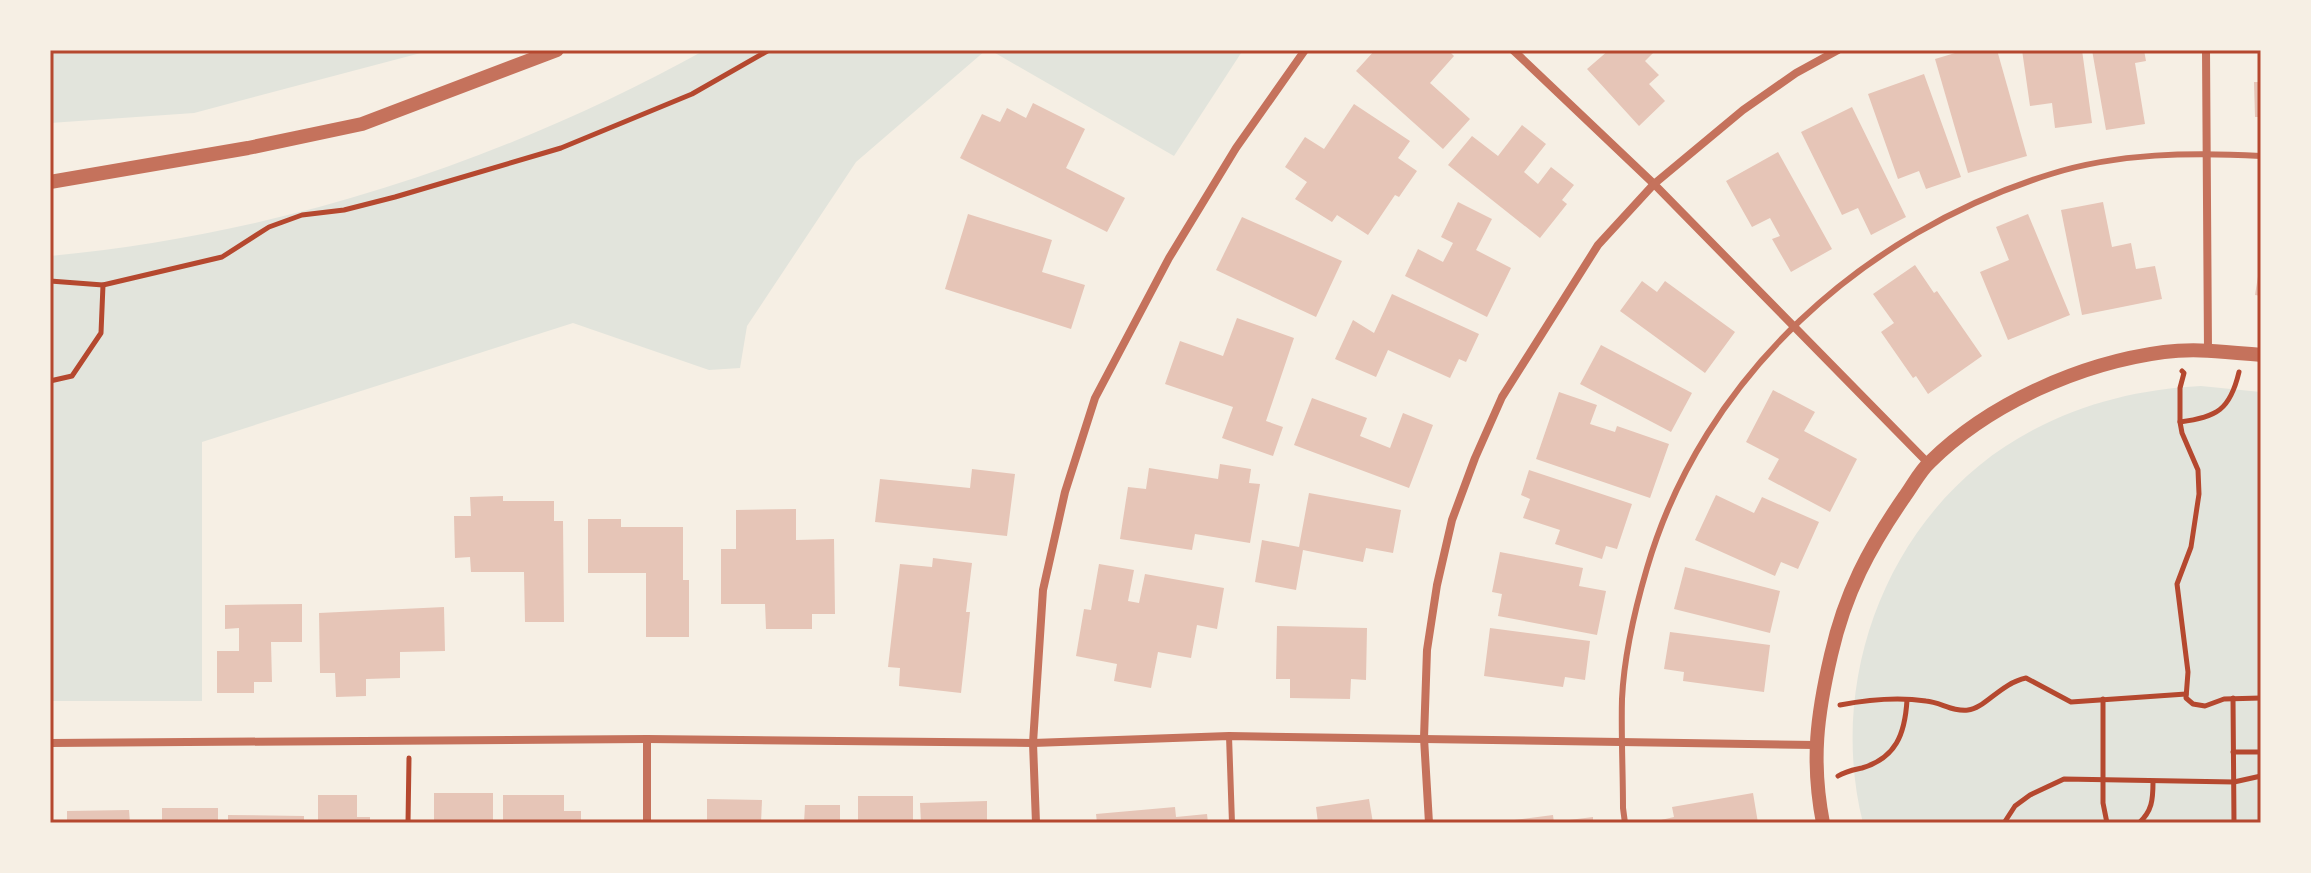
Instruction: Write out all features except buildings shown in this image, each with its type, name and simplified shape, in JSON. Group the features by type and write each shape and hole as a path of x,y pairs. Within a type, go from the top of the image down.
{"street":[{"path":"50,182 248,148 362,124 557,50"},
{"path":"1036,823 1033,743 1043,590 1065,492 1095,398 1169,258 1236,148 1305,50"},
{"path":"1513,50 1654,184 1928,463"},
{"path":"1429,823 1424,738 1427,650 1437,585 1452,520 1502,397 1598,245 1654,184 1743,110 1796,73 1838,50"},
{"path":"2206,50 2208,351"},
{"path":"1823,823 1816,787 1815,745 1819,709 1839,620 1856,575 1880,533 1928,463 1976,427 2044,386 2083,371 2165,352 2261,355"},
{"path":"50,743 647,739 1033,743 1229,736 1815,745"},
{"path":"647,739 647,823"}],"lane":[{"path":"1625,823 1622,697 1627,652 1647,567 1688,467 1719,414 1745,379 1792,327 1848,278 1907,237 1995,194 2053,173 2114,160 2206,155 2261,156"},
{"path":"1229,736 1232,823"}],"path":[{"path":"50,281 103,285 222,257 269,227 302,215 344,210 395,197 561,148 692,94 769,50"},
{"path":"50,381 72,376 101,333 103,285"},
{"path":"2165,352 2184,373 2180,388 2180,422 2198,470 2199,494 2191,547 2177,584 2188,672 2186,694 2193,704 2205,706 2233,698 2261,698"},
{"path":"2180,422 2202,419 2222,409 2230,399 2240,370 2250,367"},
{"path":"1819,709 1855,702 1923,700 1969,710 1980,707 2001,688 2026,678 2071,702 2186,694"},
{"path":"2233,698 2234,823"},
{"path":"2103,699 2103,803 2107,823"},
{"path":"1816,787 1849,770 1886,758 1898,745 1906,723 1907,700"},
{"path":"408,823 409,741"},
{"path":"2233,752 2261,752"},
{"path":"2004,823 2015,806 2064,779 2234,782 2261,776"},
{"path":"2139,823 2153,804 2153,782"}],"shaded area":[{"path":"50,50 432,50 194,113 50,123"},
{"path":"705,50 986,50 856,162 747,326 740,368 709,370 573,323 202,442 202,701 50,701 50,256 221,230 305,211 388,187 550,126"},
{"path":"990,50 1243,50 1174,156"},
{"path":"2201,386 2261,392 2261,823 1863,823 1854,766 1854,709 1863,652 1881,598 1908,547 1942,501 1984,462 2053,420 2115,399 2157,390"}]}
